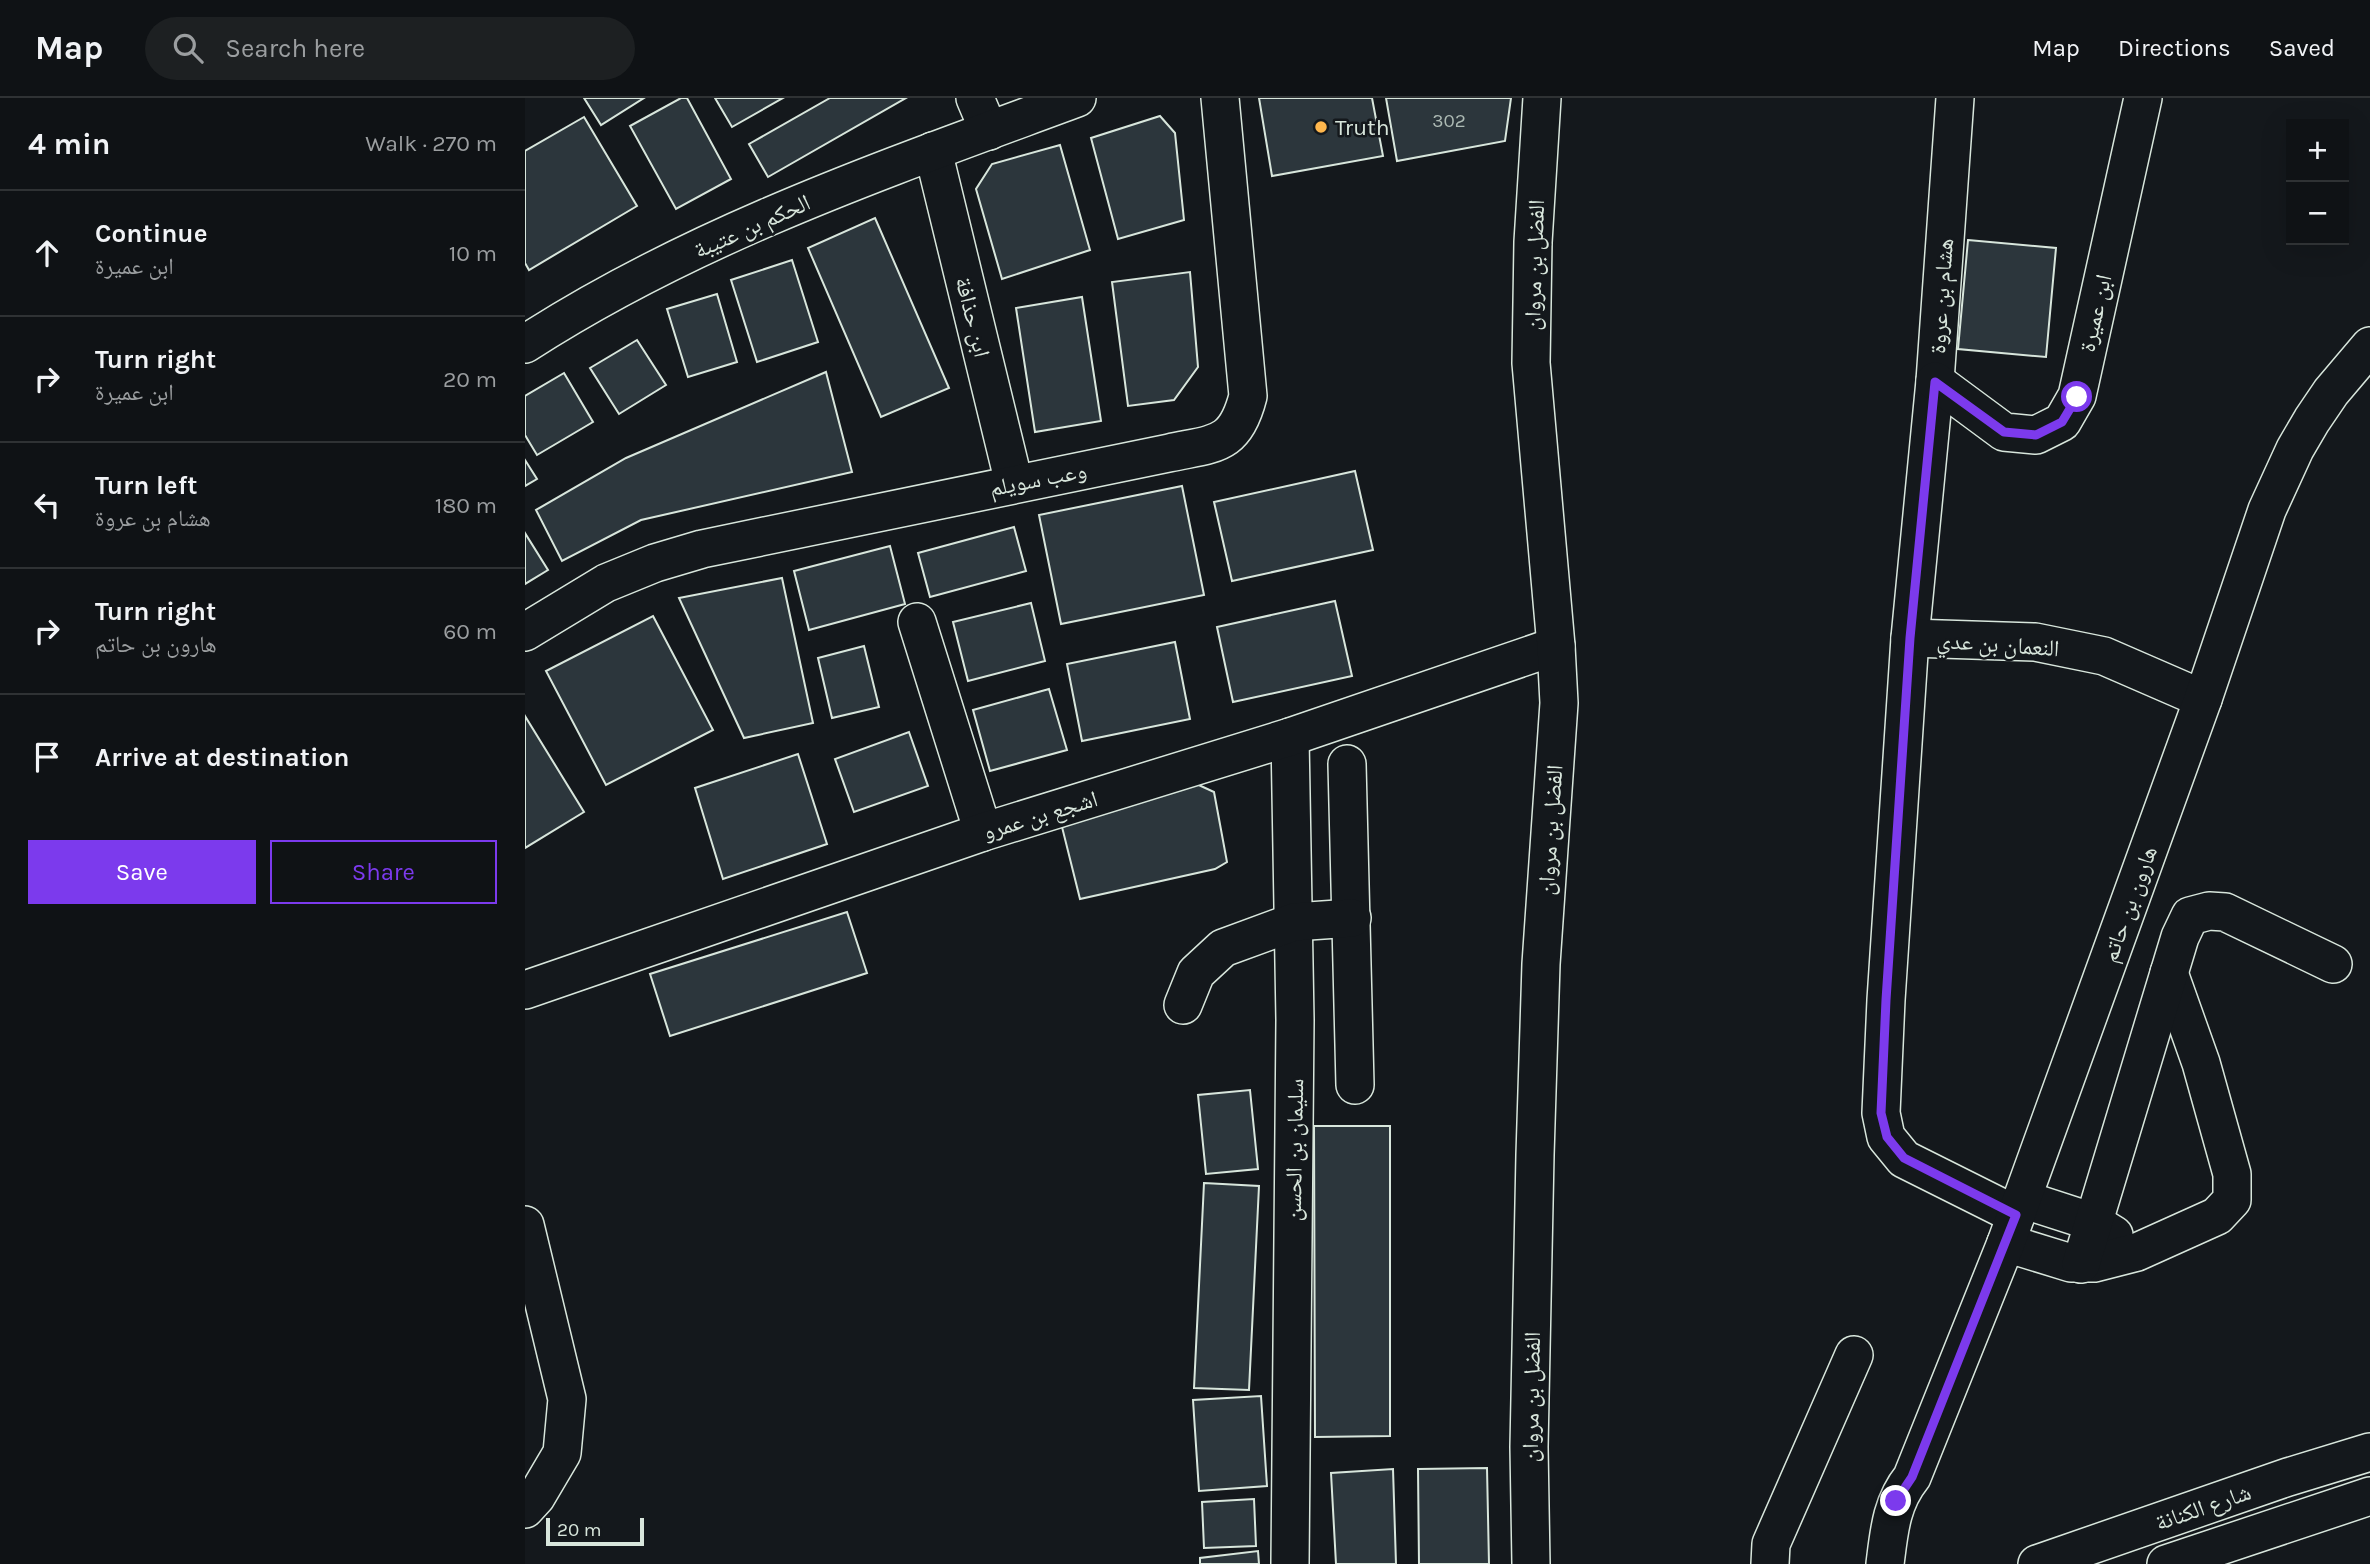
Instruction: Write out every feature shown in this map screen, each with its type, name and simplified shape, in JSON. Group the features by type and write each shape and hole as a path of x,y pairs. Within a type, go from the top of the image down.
{"street":[{"name":"الحكم بن عتيبة","path":"525,344 673,261 746,227 933,151 982,114 1077,98"},
{"name":"وعب سويلم","path":"525,632 606,583 655,563 748,538 1210,444 1228,436 1241,421 1248,396 1220,98"},
{"name":"الفضل بن مروان","path":"1531,1564 1529,1447 1541,964 1559,703 1531,363 1533,242 1542,98"},
{"name":"هشام بن عروة","path":"1955,98 1935,382 1910,638 1881,1113 1887,1137 1904,1158 2015,1219"},
{"name":"ابن عميرة","path":"1935,382 2004,432 2036,435 2062,422 2077,397 2143,98"},
{"name":"ابن حذافة","path":"933,151 1014,483"},
{"name":"هارون بن حاتم","path":"1885,1564 1892,1514 1903,1488 1912,1477 2015,1219 2280,479 2312,420 2338,383 2370,346"},
{"path":"917,622 983,832"},
{"name":"النعمان بن عدي","path":"1910,638 2035,642 2104,656 2203,699"},
{"name":"اشجع بن عمرو","path":"525,990 983,832 1290,737 1556,646"},
{"name":"سليمان بن الحسن","path":"1290,737 1295,1020 1290,1564"},
{"path":"1347,764 1356,1085"},
{"path":"2081,1264 2180,937 2190,916 2209,911 2225,912 2333,964"},
{"path":"1183,1005 1196,973 1223,948 1294,922 1352,918"},
{"path":"2015,1219 2039,1254 2081,1264 2108,1261 2137,1252 2217,1216 2232,1200 2232,1174 2201,1063 2169,973"},
{"path":"2015,1219 2094,1222 2137,1252"},
{"path":"525,1225 567,1399 562,1453 536,1497 525,1509"},
{"path":"1770,1564 1771,1545 1854,1355"},
{"name":"شارع الكنانة","path":"2037,1564 2288,1477 2370,1452"},
{"name":"هارون بن حاتم","path":"1909,1564 1903,1551 1902,1539 1912,1491 1912,1477"},
{"name":"شارع الكنانة","path":"2166,1564 2370,1496"}],"building":[{"path":"584,98 644,98 601,125"},
{"path":"681,98 687,98 731,179 676,209 630,126"},
{"path":"715,98 783,98 732,127"},
{"path":"830,98 906,98 768,177 749,144"},
{"name":"Truth","path":"1259,98 1372,98 1383,156 1272,176"},
{"name":"Truth","path":"1386,98 1511,98 1505,141 1397,161"},
{"path":"1160,116 1175,133 1184,220 1118,239 1091,138"},
{"path":"584,117 637,206 529,270 525,263 525,151"},
{"path":"1060,145 1090,250 1002,279 976,189 992,164"},
{"path":"875,218 949,388 881,417 808,248"},
{"path":"1968,240 2056,248 2046,357 1958,349"},
{"path":"792,260 818,342 757,362 731,280"},
{"path":"1190,272 1198,367 1174,400 1128,406 1112,282"},
{"path":"717,294 737,362 688,377 667,309"},
{"path":"1082,297 1101,421 1035,432 1016,308"},
{"path":"637,340 666,385 619,414 590,368"},
{"path":"826,372 852,472 641,520 562,561 536,510 626,458"},
{"path":"564,373 593,422 537,455 525,435 525,396"},
{"path":"525,460 537,479 525,486"},
{"path":"1355,471 1373,550 1232,581 1214,502"},
{"path":"1182,486 1204,595 1061,624 1039,515"},
{"path":"1014,527 1026,571 930,597 918,553"},
{"path":"525,533 548,570 525,584"},
{"path":"890,546 905,604 809,630 794,571"},
{"path":"782,578 813,723 744,738 679,598"},
{"path":"1335,601 1352,676 1233,702 1217,627"},
{"path":"1031,603 1045,661 968,681 953,622"},
{"path":"653,616 713,730 606,785 546,671"},
{"path":"1175,642 1190,719 1082,741 1067,664"},
{"path":"864,646 879,707 832,718 818,658"},
{"path":"1049,689 1067,750 990,771 973,710"},
{"path":"525,716 584,812 525,848"},
{"path":"909,732 928,786 854,812 835,759"},
{"path":"798,754 827,844 723,879 695,788"},
{"path":"1190,781 1214,792 1227,862 1215,869 1080,899 1062,827"},
{"path":"847,912 867,973 670,1036 650,974"},
{"path":"1250,1090 1258,1169 1206,1174 1198,1095"},
{"path":"1314,1126 1390,1126 1390,1436 1315,1437"},
{"path":"1204,1183 1259,1186 1249,1390 1194,1388"},
{"path":"1261,1396 1267,1486 1199,1491 1193,1400"},
{"path":"1487,1468 1489,1564 1419,1564 1418,1469"},
{"path":"1393,1469 1396,1564 1336,1564 1331,1473"},
{"path":"1254,1499 1256,1546 1204,1548 1202,1502"},
{"path":"1258,1551 1259,1564 1200,1564 1200,1558"}],"place":[{"name":"Truth","path":"1321,127"}],"route":[{"path":"1896,1501 1912,1477 2016,1215 1904,1158 1887,1137 1881,1113 1910,638 1935,382 2004,432 2036,435 2062,422 2077,397"}]}
